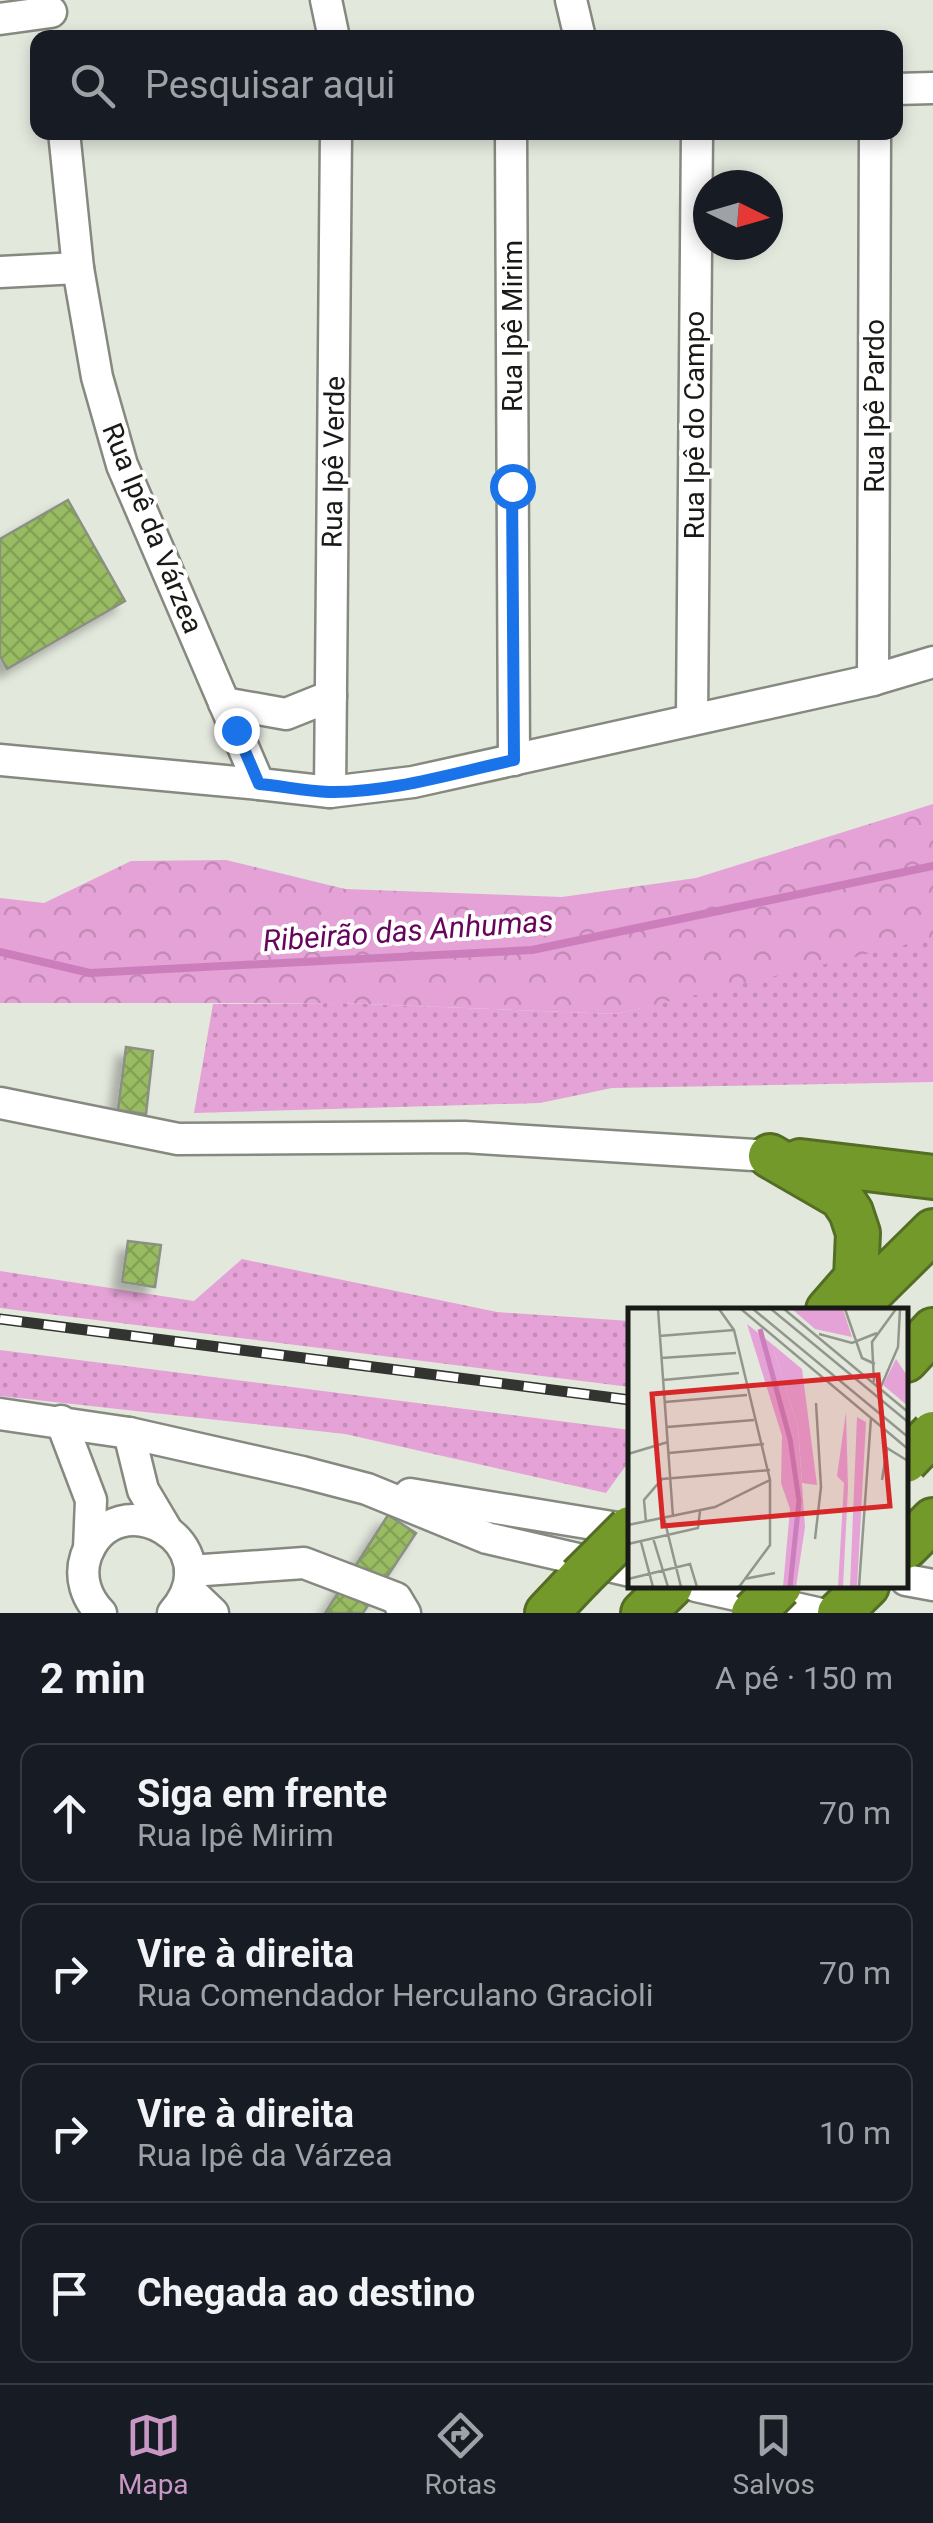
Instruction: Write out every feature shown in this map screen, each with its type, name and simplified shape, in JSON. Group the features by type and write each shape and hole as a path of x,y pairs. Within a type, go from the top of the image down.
{"highway":[{"path":"770,1156 860,1172 933,1177"},
{"path":"770,1156 841,1196 851,1212 858,1233 856,1278 830,1308"},
{"path":"855,1308 933,1232"},
{"path":"908,1358 933,1330"},
{"path":"908,1458 933,1433"},
{"path":"908,1545 933,1520"},
{"path":"547,1613 628,1531"},
{"path":"753,1613 778,1588"},
{"path":"840,1613 865,1588"}],"street":[{"path":"326,0 332,30"},
{"path":"571,0 578,30"},
{"path":"0,19 52,16"},
{"path":"903,90 933,88"},
{"name":"Rua Ipê da Várzea","path":"65,140 78,268 97,377 122,464 224,703 264,784"},
{"name":"Rua Ipê Verde","path":"330,792 336,140"},
{"name":"Rua Ipê Mirim","path":"511,140 514,760"},
{"name":"Rua Ipê do Campo","path":"692,717 697,140"},
{"name":"Rua Ipê Pardo","path":"874,680 875,140"},
{"path":"0,272 78,268"},
{"path":"0,760 330,792 413,782 692,717 874,680 933,662"},
{"path":"224,703 286,714 308,709 331,696"},
{"path":"0,1103 178,1140 464,1136 770,1156"},
{"path":"0,1414 129,1434 367,1489 483,1503 628,1529"},
{"path":"61,1422 91,1500 89,1549 83,1578 86,1593 101,1613"},
{"path":"129,1434 143,1490 187,1554 181,1598"},
{"path":"367,1489 487,1538 628,1580"},
{"path":"89,1549 100,1534 131,1520 165,1527"},
{"path":"181,1598 304,1563 396,1598 405,1613"},
{"path":"908,1580 933,1585"},
{"path":"660,1590 817,1613"},
{"path":"181,1598 213,1613"}],"green space":[{"path":"933,804 933,938 616,1014 340,1003 0,1003 0,898 44,903 131,861 226,860 345,889 562,897 696,878"},
{"path":"933,936 933,1082 612,1088 540,1103 194,1113 213,1004 340,1003 616,1014"},
{"path":"242,1259 497,1312 628,1321 628,1387 0,1308 0,1271 194,1301"},
{"path":"0,1350 628,1430 628,1463 606,1493 345,1434 0,1396"}],"building":[{"path":"68,500 125,601 7,669 0,656 0,539"},
{"path":"126,1047 153,1051 146,1114 118,1110"},
{"path":"128,1241 161,1245 155,1287 122,1282"},
{"path":"388,1515 416,1533 363,1613 325,1613"}],"waterway":[{"name":"Ribeirão das Anhumas","path":"0,952 90,973 532,950 933,866"}],"railway":[{"path":"0,1319 628,1400"},
{"path":"908,1435 933,1439"}],"route":[{"path":"236,730 259,784 330,792 413,782 514,760 512,486"}]}
